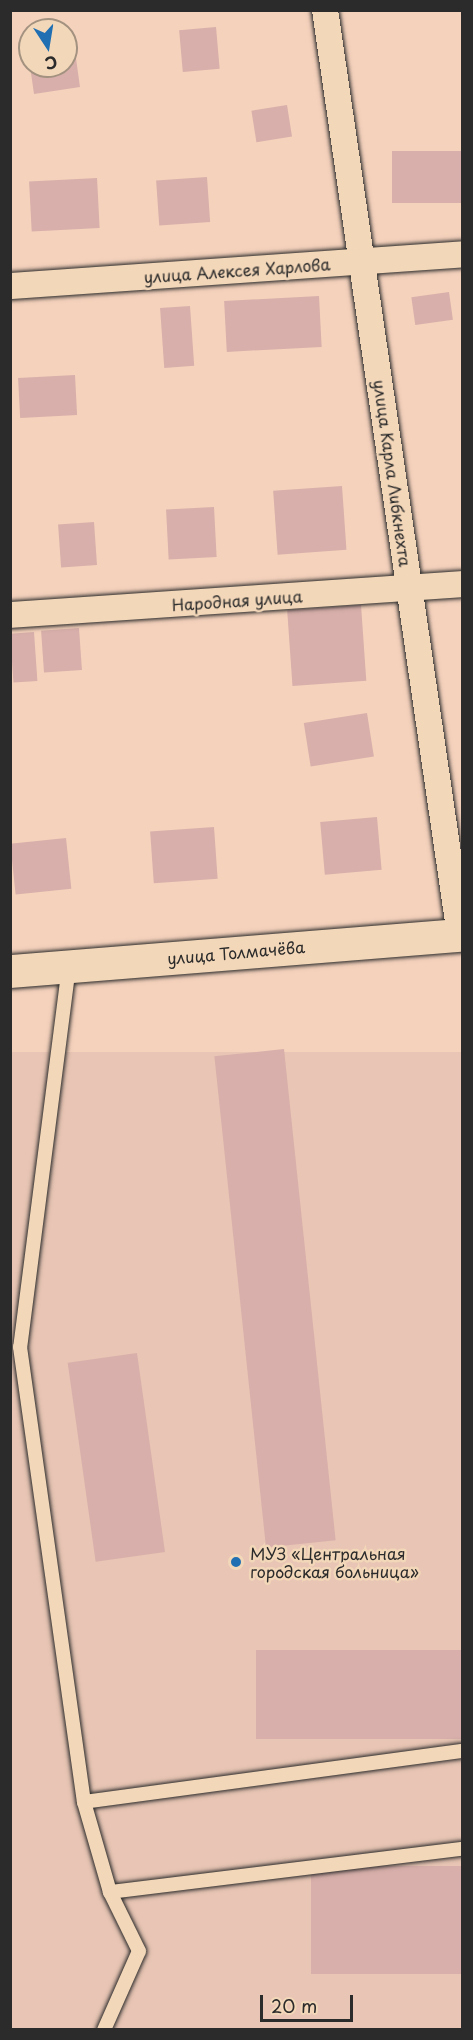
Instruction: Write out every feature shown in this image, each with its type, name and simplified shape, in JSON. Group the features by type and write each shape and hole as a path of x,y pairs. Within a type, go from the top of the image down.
{"street":[{"name":"улица Карла Либкнехта","path":"325,10 461,935"},
{"name":"улица Алексея Харлова","path":"10,286 462,254"},
{"name":"Народная улица","path":"10,615 462,584"},
{"name":"улица Толмачёва","path":"10,970 461,935"}],"lane":[{"path":"69,966 20,1347 84,1802 110,1892 139,1951 104,2030"},
{"path":"84,1802 462,1751"},
{"path":"110,1892 462,1849"}],"shaded area":[{"name":"МУЗ «Центральная городская больница»","path":"10,1052 462,1052 462,2029 10,2029"}],"building":[{"path":"216,27 220,69 183,72 179,30"},
{"path":"78,73 80,87 34,94 32,78 78,78"},
{"path":"287,105 292,137 256,142 251,111"},
{"path":"392,151 462,151 462,203 392,203"},
{"path":"207,177 210,222 159,225 156,181"},
{"path":"97,178 100,228 32,231 29,182"},
{"path":"449,292 453,320 415,325 411,297"},
{"path":"319,296 322,347 227,352 224,301"},
{"path":"190,306 194,366 164,368 160,308"},
{"path":"75,375 77,415 20,418 18,378"},
{"path":"342,486 346,550 278,555 273,491"},
{"path":"214,507 217,557 169,559 166,510"},
{"path":"94,522 97,565 61,567 58,525"},
{"path":"361,605 366,681 292,686 287,610"},
{"path":"79,628 82,670 44,673 41,631"},
{"path":"34,632 37,681 13,683 10,634"},
{"path":"367,713 374,756 311,766 304,723"},
{"path":"377,817 382,870 325,875 320,822"},
{"path":"214,827 218,879 154,883 150,831"},
{"path":"66,838 71,889 16,895 10,844"},
{"path":"284,1049 336,1540 266,1548 214,1056"},
{"path":"137,1353 165,1552 96,1562 68,1363"},
{"path":"256,1650 462,1650 462,1739 256,1739"},
{"path":"311,1866 462,1866 462,1974 311,1974"}],"place":[{"name":"МУЗ «Центральная городская больница»","path":"236,1562"}]}
